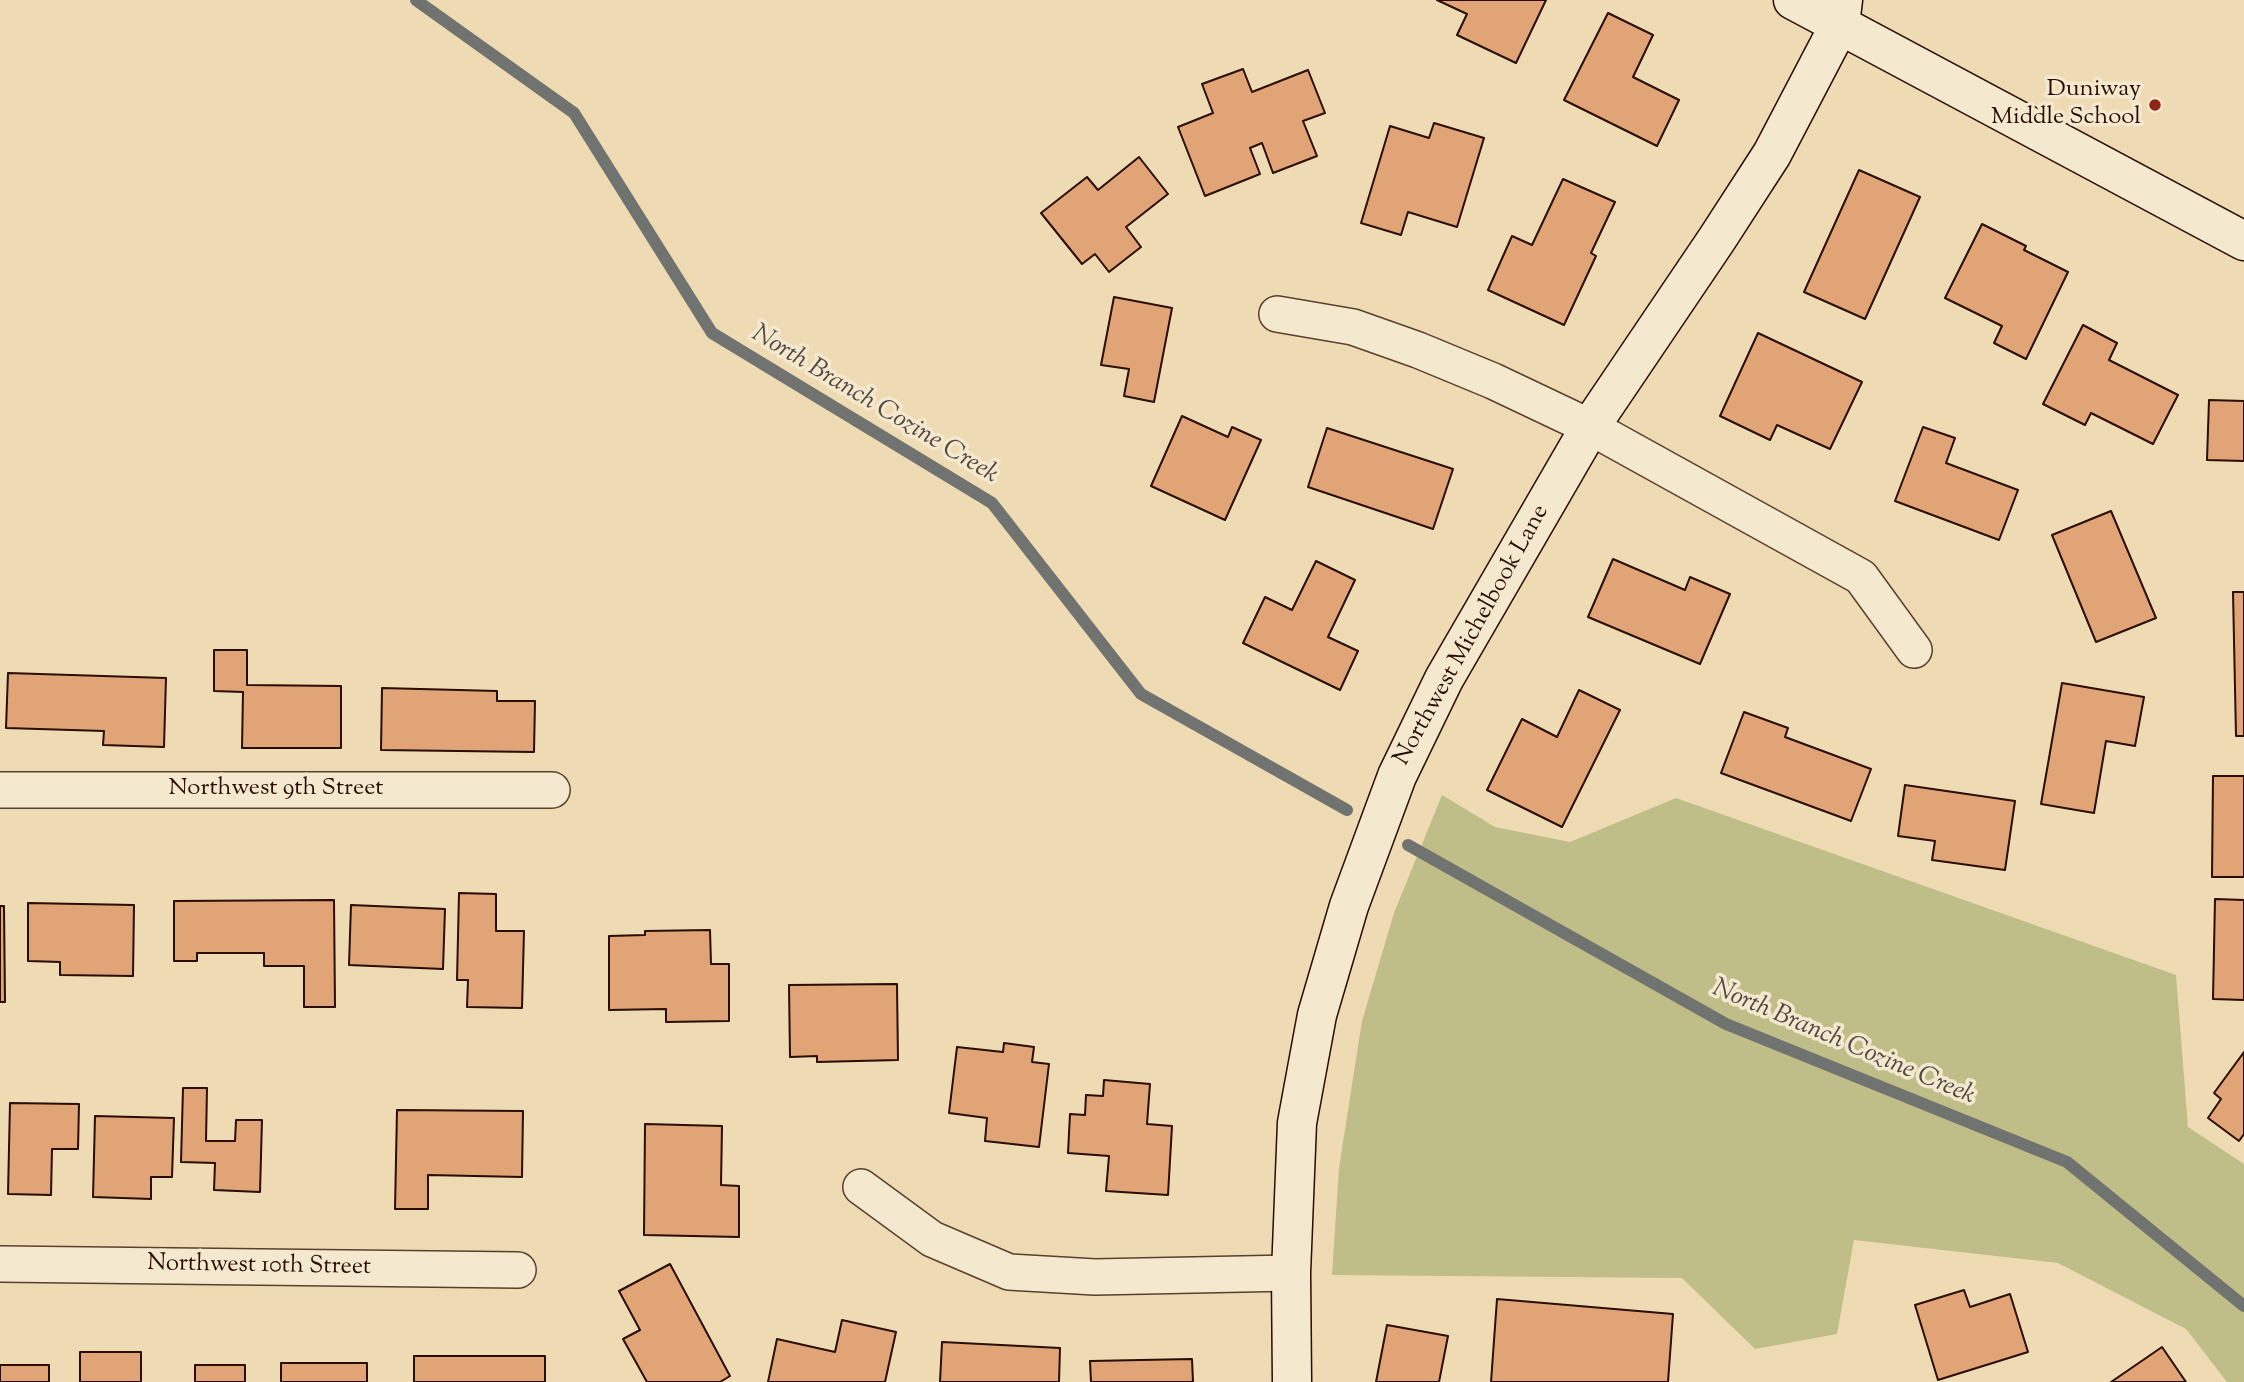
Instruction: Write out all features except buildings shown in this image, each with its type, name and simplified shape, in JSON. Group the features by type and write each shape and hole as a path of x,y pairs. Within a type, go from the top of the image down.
{"street":[{"path":"1793,0 1842,12 2244,241"},
{"name":"Northwest Michelbook Lane","path":"1292,1382 1291,1273 1297,1123 1317,1015 1349,906 1397,776 1444,679 1590,427 1772,153 1842,12"},
{"path":"1277,314 1353,327 1418,350 1493,381 1590,427 1861,577 1914,650"},
{"name":"Northwest 9th Street","path":"0,790 552,790"},
{"path":"861,1187 932,1239 1009,1272 1095,1277 1291,1273"},
{"name":"Northwest 10th Street","path":"0,1264 518,1270"}],"shaded area":[{"path":"1442,795 1495,827 1570,842 1676,798 2176,975 2188,1127 2244,1164 2244,1382 2227,1382 2186,1329 2058,1263 1854,1240 1837,1334 1755,1349 1682,1278 1332,1275 1339,1168 1362,1021 1394,913"}],"waterway":[{"name":"North Branch Cozine Creek","path":"416,0 574,113 712,333 992,503 1141,694 1347,810"},
{"name":"North Branch Cozine Creek","path":"1408,845 1726,1024 2067,1162 2244,1306"}],"place":[{"name":"Duniway Middle School","path":"2155,105"}]}
